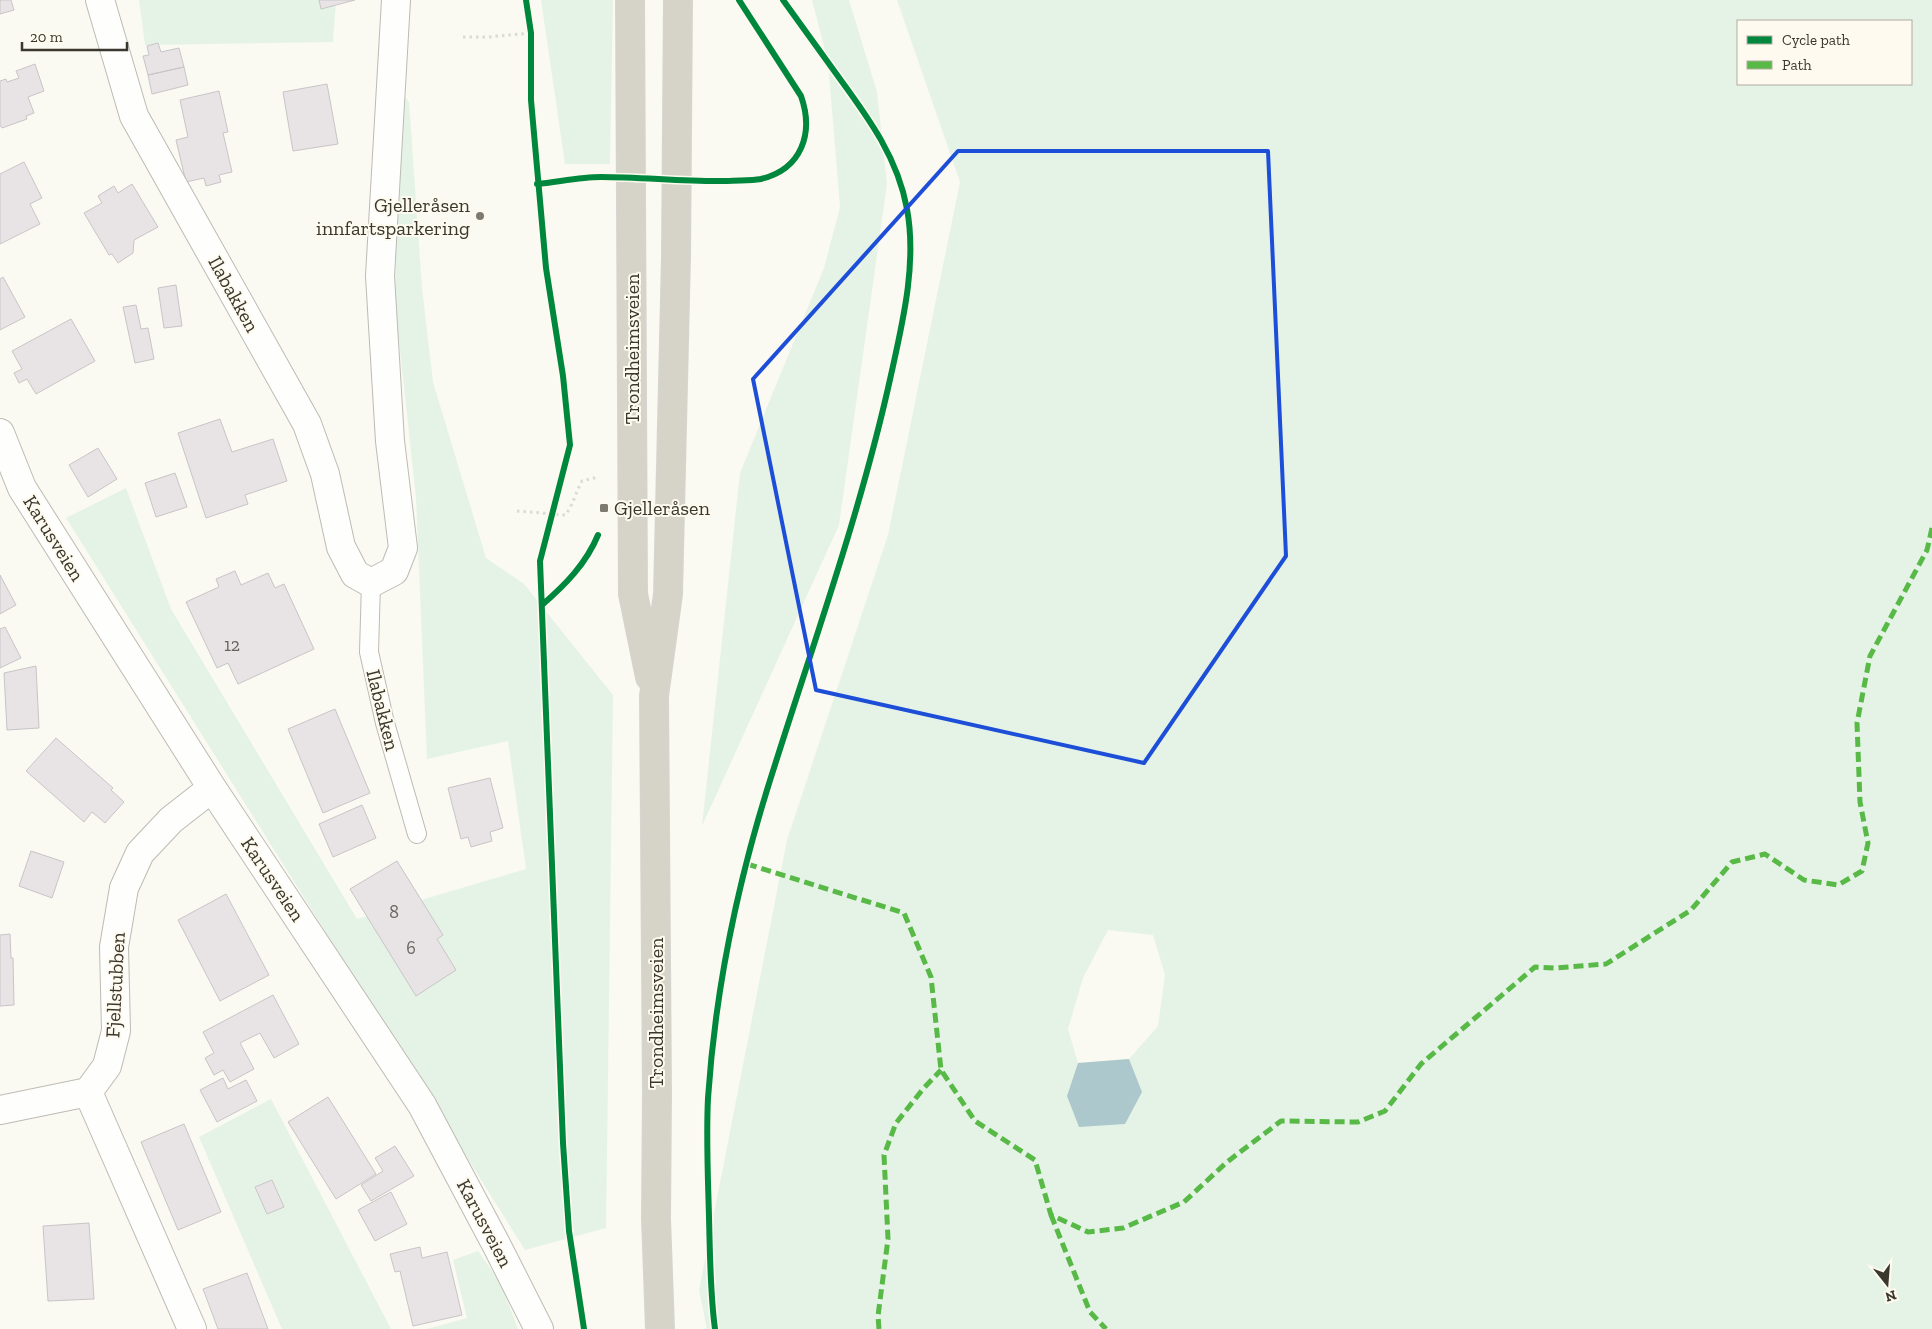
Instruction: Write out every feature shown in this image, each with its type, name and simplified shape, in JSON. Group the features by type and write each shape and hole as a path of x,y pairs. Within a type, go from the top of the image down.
{"highway":[{"name":"Trondheimsveien","path":"630,0 633,594 654,696"},
{"name":"Trondheimsveien","path":"660,1329 656,1218 657,1083 654,696 668,594 676,256 678,0"}],"street":[{"name":"Ilabakken","path":"100,0 134,116 307,424 324,474 341,547 355,574 371,583"},
{"path":"371,583 394,571 403,548 390,441 380,276 396,0"},
{"name":"Karusveien","path":"0,433 22,488 212,788 422,1106 539,1329"},
{"name":"Fjellstubben","path":"88,1092 107,1066 116,1031 114,947 124,888 140,853 171,820 212,788"},
{"path":"0,1110 88,1092 192,1329"}],"lane":[{"name":"Ilabakken","path":"371,583 369,652 385,723 417,834"}],"path":[{"path":"530,25 531,41"},
{"path":"463,37 531,33"},
{"path":"517,511 565,515 569,511 582,480 598,477"},
{"path":"548,524 553,506"},
{"path":"542,605 566,584 583,563 593,548 598,535"},
{"path":"542,596 543,614"}],"highlighted area":[{"path":"958,151 1268,151 1286,556 1144,763 816,690 753,379"}],"green space":[{"path":"139,0 336,0 333,42 145,45"},
{"path":"541,0 613,0 610,164 565,164"},
{"path":"812,0 849,0 877,92 887,184 839,525 702,826 740,473 824,268 840,207 828,62"},
{"path":"897,0 1932,0 1932,1329 707,1329 699,1290 787,840 888,535 960,182","holes":["1108,930 1153,935 1165,975 1158,1026 1129,1059 1078,1063 1068,1029 1083,978"]},
{"path":"405,97 409,102 422,288 433,382 486,558 524,584 613,695 606,1228 525,1250 66,518 126,488 171,609 357,919 526,869 508,741 427,759 416,498 395,304 398,151"},
{"path":"271,1099 391,1329 282,1329 199,1137"},
{"path":"478,1251 500,1282 518,1329 427,1329 467,1318 453,1260"}],"water":[{"path":"1129,1059 1142,1092 1125,1124 1079,1127 1067,1096 1078,1063"}],"building":[{"path":"0,0 11,0 14,10 0,14"},
{"path":"319,0 355,0 321,9"},
{"path":"158,43 161,52 179,48 184,67 148,75 143,56 149,55 147,46"},
{"path":"35,64 44,91 28,97 34,113 26,116 27,119 2,128 0,125 0,81 6,79 7,82 19,78 16,71"},
{"path":"184,67 188,85 152,94 148,75"},
{"path":"327,84 338,144 293,151 283,92"},
{"path":"219,91 228,132 223,133 232,172 219,175 221,182 206,186 204,178 186,182 176,140 188,137 180,100"},
{"path":"24,162 42,198 30,204 40,224 0,244 0,174"},
{"path":"132,184 158,227 134,240 133,253 118,263 112,254 109,255 84,213 102,203 98,196 114,186 118,193"},
{"path":"3,277 25,317 0,330 0,279"},
{"path":"176,285 182,326 164,328 158,288"},
{"path":"136,305 141,329 148,328 154,359 135,363 123,307"},
{"path":"71,319 95,361 36,394 27,379 19,383 14,373 22,369 12,351"},
{"path":"220,419 232,452 273,439 287,481 245,495 248,504 206,518 178,433"},
{"path":"98,448 117,479 88,497 69,465"},
{"path":"175,473 187,507 156,517 145,483"},
{"path":"235,571 241,585 268,573 275,588 284,584 314,649 238,684 228,663 217,668 186,602 219,587 216,579"},
{"path":"0,575 16,605 0,614"},
{"path":"5,627 21,658 0,668 0,629"},
{"path":"36,666 39,728 7,730 4,673"},
{"path":"335,709 370,793 323,813 288,729"},
{"path":"56,738 113,788 111,790 124,802 105,823 92,812 84,822 26,771"},
{"path":"490,778 503,828 490,832 492,841 471,847 468,837 461,839 448,788"},
{"path":"362,805 376,838 333,857 319,824"},
{"path":"31,851 64,862 52,898 19,886"},
{"path":"397,861 443,935 437,939 456,970 416,996 350,889"},
{"path":"226,894 269,975 220,1001 178,920"},
{"path":"10,934 11,958 13,958 14,1005 0,1006 0,935"},
{"path":"273,995 299,1044 274,1058 260,1033 240,1043 254,1069 230,1082 223,1070 214,1075 205,1058 214,1053 203,1032"},
{"path":"223,1078 228,1089 246,1080 257,1101 217,1122 200,1090"},
{"path":"328,1097 376,1174 336,1199 288,1122"},
{"path":"184,1124 221,1212 178,1230 141,1142"},
{"path":"395,1146 414,1176 371,1201 361,1185 383,1171 375,1158"},
{"path":"272,1180 284,1207 267,1214 255,1187"},
{"path":"391,1192 407,1224 375,1241 358,1210"},
{"path":"89,1223 94,1299 48,1301 43,1226"},
{"path":"420,1247 422,1258 447,1252 462,1315 413,1326 400,1271 395,1272 390,1254"},
{"path":"247,1273 268,1329 218,1329 203,1289"}],"marked path":[{"path":"747,864 904,913 931,977 941,1070 975,1121 1035,1160 1051,1215 1088,1232 1123,1228 1184,1202 1227,1162 1281,1121 1358,1122 1385,1111 1421,1064 1535,967 1555,968 1606,964 1691,910 1732,862 1765,854 1804,880 1838,885 1862,871 1868,843 1860,802 1857,723 1870,656 1927,550 1932,528"},
{"path":"879,1329 878,1316 888,1239 884,1155 896,1123 941,1070"},
{"path":"1051,1215 1090,1312 1106,1329"}],"cycle path":[{"path":"526,0 531,33 531,100 546,268 563,376 570,445 540,561 563,1143 569,1231 584,1329"},
{"path":"537,184 601,177 711,181 753,180 775,174 786,167 801,148 805,136 805,110 801,96 739,0"},
{"path":"715,1329 710,1273 707,1113 716,1020 729,942 746,866 767,790 834,584 879,428 896,355 909,271 910,229 907,209 903,191 890,157 862,110 783,0"},
{"path":"542,605 559,590 581,565 598,535"}],"place":[{"name":"Gjelleråsen innfartsparkering","path":"480,216"},
{"name":"Gjelleråsen","path":"604,508"}]}
